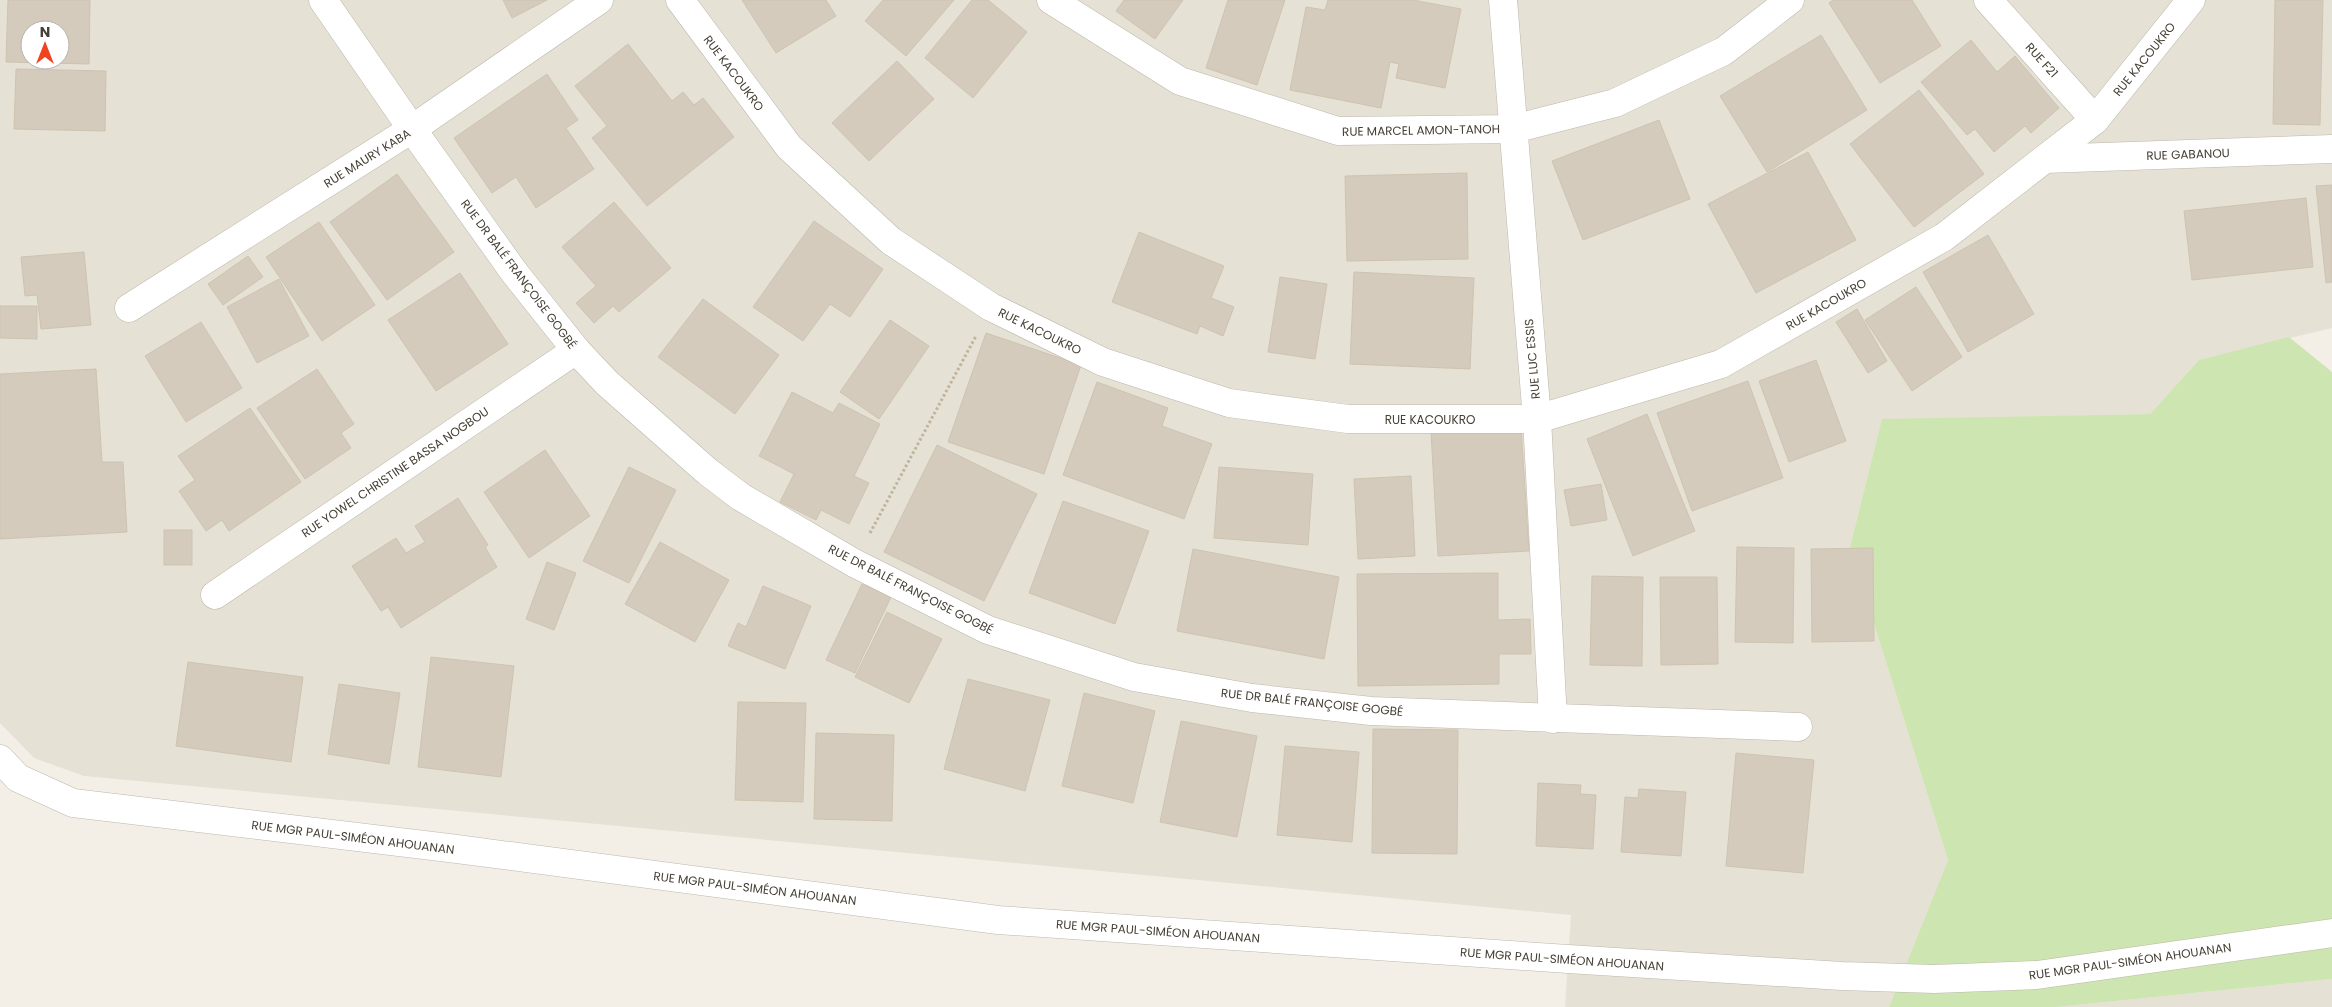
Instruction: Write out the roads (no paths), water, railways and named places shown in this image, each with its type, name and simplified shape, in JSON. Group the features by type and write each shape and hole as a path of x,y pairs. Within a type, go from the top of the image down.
{"street":[{"name":"RUE DR BALÉ FRANÇOISE GOGBÉ","path":"323,0 514,272 576,350 607,383 708,472 741,497 854,563 988,630 1134,677 1252,698 1371,711 1552,719 1798,726"},
{"name":"RUE MAURY KABA","path":"128,308 412,129 599,0"},
{"name":"RUE KACOUKRO","path":"680,0 789,147 891,241 991,307 1103,362 1229,403 1348,419 1537,419 1721,364 1944,237 2095,120 2191,0"},
{"name":"RUE MARCEL AMON-TANOH","path":"1051,0 1180,81 1338,131 1513,129 1615,103 1724,51 1790,0"},
{"name":"RUE LUC ESSIS","path":"1503,0 1537,419 1552,719"},
{"name":"RUE F21","path":"1988,0 2095,120"},
{"name":"RUE GABANOU","path":"2044,159 2332,149"},
{"name":"RUE YOWEL CHRISTINE BASSA NOGBOU","path":"215,595 576,350"},
{"name":"RUE MGR PAUL-SIMÉON AHOUANAN","path":"0,759 18,778 73,803 439,847 1008,920 1568,960 1842,976 1934,979 2038,975 2332,933"}]}
